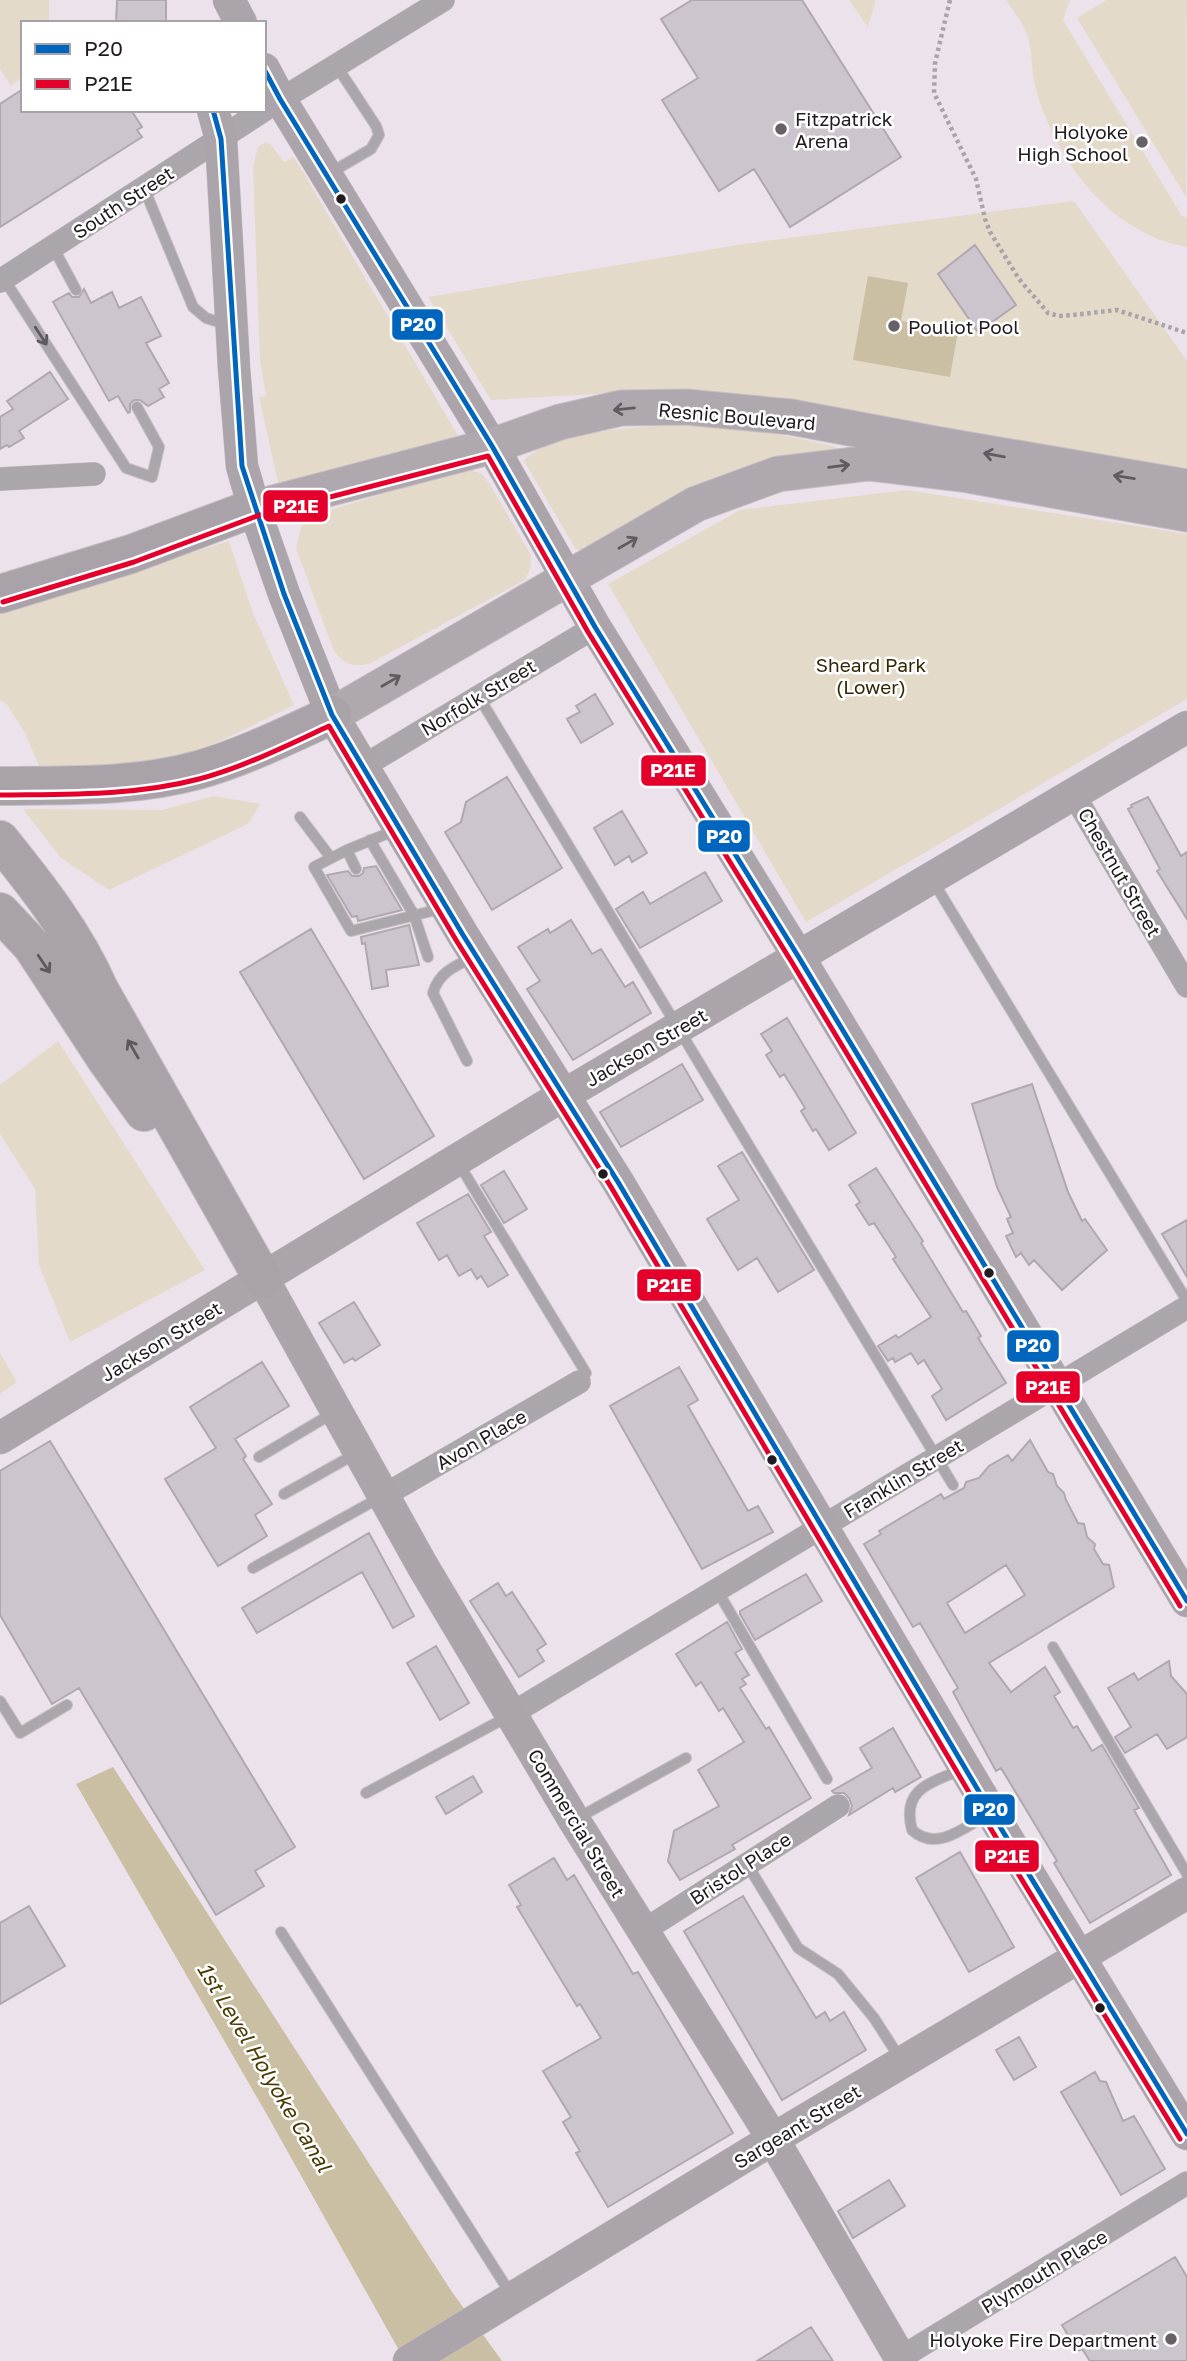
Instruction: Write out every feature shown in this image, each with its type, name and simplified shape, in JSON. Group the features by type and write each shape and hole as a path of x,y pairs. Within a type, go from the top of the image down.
{"highway":[{"path":"0,594 131,554 254,508"},
{"path":"0,568 55,576"},
{"path":"0,786 133,783 195,771 231,760 332,715"},
{"path":"0,840 38,889 87,963 99,989 263,1279"},
{"path":"0,912 32,946 106,1059 263,1279"}],"main road":[{"path":"221,21 226,0"},
{"path":"226,0 228,21"},
{"path":"226,0 240,21"},
{"path":"266,86 268,104 327,174 492,446 595,627 798,956 1187,1601"},
{"path":"217,125 242,466 284,594 332,715 362,767 384,834 446,907 618,1182 965,1768 1187,2134"},
{"name":"Resnic Boulevard","path":"254,508 492,446 560,422 621,408 686,407 791,417 1187,487"},
{"path":"332,715 696,504 778,474 869,463 968,475 1187,514"},
{"name":"Jackson Street","path":"0,1438 564,1096 1187,727"},
{"name":"Commercial Street","path":"263,1279 422,1565 574,1820 773,2139 901,2360"},
{"name":"Sargeant Street","path":"409,2361 773,2139 1187,1893"}],"street":[{"name":"South Street","path":"268,104 443,0"},
{"name":"South Street","path":"2,280 144,188 217,125 249,112"},
{"path":"0,479 94,474"},
{"name":"Norfolk Street","path":"362,767 595,627"},
{"name":"Chestnut Street","path":"1074,795 1187,986"},
{"name":"Franklin Street","path":"511,1714 1187,1307"},
{"name":"Avon Place","path":"383,1496 579,1382"},
{"name":"Bristol Place","path":"643,1931 838,1806"},
{"name":"Plymouth Place","path":"901,2360 1187,2183"}],"lane":[{"path":"327,174 372,149 379,135 376,126 336,65"},
{"path":"144,188 193,307 206,318 231,326"},
{"path":"53,247 76,290"},
{"path":"2,280 126,468 152,477 159,447 137,407"},
{"path":"479,696 953,1485"},
{"path":"300,817 331,858"},
{"path":"428,957 414,915 384,834 347,849 314,867 351,931 379,918 414,915 446,907"},
{"path":"347,849 356,869"},
{"path":"931,878 1187,1301"},
{"path":"467,1061 433,993 437,982 448,970 477,956"},
{"path":"457,1161 586,1373 579,1382"},
{"path":"260,1457 336,1412"},
{"path":"284,1494 359,1451"},
{"path":"253,1567 383,1496"},
{"path":"717,1590 827,1779"},
{"path":"1053,1647 1187,1874"},
{"path":"0,1701 20,1733 67,1704"},
{"path":"366,1793 511,1714"},
{"path":"574,1820 686,1758"},
{"path":"965,1768 919,1789 909,1811 912,1830 923,1838 938,1840 992,1812"},
{"path":"747,1864 798,1948 838,1975 874,2018 902,2062"},
{"path":"281,1932 513,2298"}],"path":[{"path":"950,0 935,63 934,93 976,179 990,232 1019,279 1048,313 1059,316 1116,310 1187,333"}],"green space":[{"path":"0,0 49,0 49,21 21,21 21,78 11,86 0,69"},
{"path":"849,0 876,0 868,27"},
{"path":"1006,0 1070,0 1063,20 1182,216 1187,217 1187,247 1159,239 1133,227 1110,210 1072,167 1045,117 1033,77 1030,43 1026,32"},
{"path":"1107,0 1187,0 1186,197 1077,18"},
{"path":"266,142 284,162 294,157 459,437 280,491 259,397 266,396 260,361 253,167 258,147"},
{"path":"1074,201 1187,361 1187,475 688,389 491,400 428,297 743,244"},
{"path":"671,425 712,426 775,434 836,447 836,450 580,551 575,548 524,461 535,451 571,437"},
{"path":"472,470 482,474 489,483 531,555 531,567 525,580 371,663 354,665 345,662 333,649 296,548 302,524 314,515 457,471"},
{"name":"Sheard Park (Lower)","path":"907,490 1187,534 1187,699 806,922 608,584 740,510"},
{"path":"229,541 253,613 294,705 225,739 180,757 42,773 25,733 6,703 0,701 0,613"},
{"path":"214,796 260,804 248,824 109,890 61,858 23,809 162,810"},
{"path":"58,1041 205,1270 70,1342 39,1265 35,1189 0,1134 0,1085"},
{"path":"0,1353 17,1382 0,1394"}],"water":[{"name":"Pouliot Pool","path":"868,276 908,283 901,321 958,331 950,377 853,360"},
{"name":"1st Level Holyoke Canal","path":"113,1767 452,2292 502,2361 405,2361 76,1784"}],"building":[{"path":"117,0 166,0 166,21 116,21"},
{"name":"Fitzpatrick Arena","path":"692,0 802,0 901,157 790,227 754,169 719,191 662,100 698,78 661,19"},
{"path":"21,90 21,112 132,112 142,127 137,130 142,137 0,227 0,104"},
{"path":"975,245 1016,305 978,332 938,274"},
{"path":"84,289 91,303 112,292 119,308 141,297 161,336 146,343 169,383 159,389 164,397 148,406 140,400 134,400 128,413 118,396 109,401 53,302 69,293 72,297 79,297"},
{"path":"50,372 68,399 19,431 24,438 0,449 0,417 13,409 7,401"},
{"path":"595,694 613,724 581,743 567,719 580,712 576,706"},
{"path":"507,777 562,868 492,910 445,832 461,822 466,802"},
{"path":"1148,797 1181,856 1187,852 1187,919 1157,871 1160,869 1128,809"},
{"path":"622,811 647,853 632,862 629,856 615,865 594,828"},
{"path":"376,866 402,910 358,921 357,916 352,917 327,875 348,871 352,876 359,876 364,868"},
{"path":"705,872 722,901 640,948 616,909 643,892 650,904"},
{"path":"571,920 592,954 601,949 625,987 633,982 651,1013 573,1060 527,989 540,981 518,947 548,929 550,933"},
{"path":"409,925 419,965 386,970 388,986 372,989 365,943 362,944 361,937"},
{"path":"311,929 434,1136 364,1179 240,972"},
{"path":"787,1018 856,1133 829,1150 801,1111 805,1108 784,1074 780,1077 766,1055 772,1051 761,1034"},
{"path":"682,1064 703,1100 621,1147 600,1112"},
{"path":"1032,1084 1068,1192 1082,1221 1085,1219 1107,1250 1062,1290 1034,1260 1029,1265 1021,1253 1016,1257 1006,1236 1013,1233 1007,1219 1011,1217 997,1187 972,1104"},
{"path":"742,1152 814,1270 778,1292 757,1258 738,1270 707,1219 739,1200 718,1166"},
{"path":"876,1168 923,1241 921,1243 963,1312 966,1311 981,1336 978,1338 1006,1383 946,1420 932,1396 942,1389 924,1360 918,1364 911,1353 895,1362 893,1358 888,1361 878,1346 896,1335 898,1338 931,1317 893,1259 896,1257 874,1223 869,1225 856,1205 860,1202 849,1185"},
{"path":"504,1171 527,1209 504,1223 481,1185"},
{"path":"468,1194 491,1232 484,1236 508,1275 488,1287 481,1276 477,1279 471,1269 459,1276 447,1255 439,1260 417,1223"},
{"path":"1187,1220 1187,1277 1162,1234"},
{"path":"354,1302 380,1345 355,1361 353,1358 344,1363 319,1323"},
{"path":"262,1362 289,1406 235,1439 246,1456 243,1459 272,1504 255,1515 267,1536 218,1566 165,1479 216,1448 190,1407"},
{"path":"679,1367 698,1400 688,1406 748,1511 758,1506 773,1532 702,1569 610,1406"},
{"path":"1030,1440 1048,1472 1053,1474 1057,1486 1064,1493 1078,1523 1084,1524 1087,1537 1095,1544 1094,1549 1103,1564 1109,1565 1114,1587 989,1663 1011,1692 1045,1667 1060,1692 1054,1696 1073,1728 1077,1726 1092,1751 1102,1745 1139,1808 1134,1810 1171,1875 1090,1923 1054,1863 1057,1861 1001,1768 996,1771 953,1692 958,1688 920,1623 913,1627 864,1544 881,1534 879,1531 941,1494 944,1499 964,1488 966,1482 979,1478 989,1466 1008,1455 1012,1461","holes":["1006,1565 1025,1595 965,1633 947,1603"]},
{"path":"50,1441 295,1847 255,1871 264,1886 216,1915 79,1688 52,1704 0,1615 0,1471"},
{"path":"369,1533 414,1616 393,1628 362,1572 257,1633 242,1608"},
{"path":"806,1574 822,1601 755,1640 740,1611"},
{"path":"498,1583 506,1596 512,1592 546,1644 537,1650 544,1661 519,1677 470,1601"},
{"path":"727,1622 742,1649 735,1653 749,1675 742,1679 746,1684 740,1688 766,1729 769,1727 811,1798 732,1845 735,1849 680,1880 668,1861 674,1831 719,1806 698,1770 744,1742 723,1708 719,1711 701,1682 696,1686 676,1654"},
{"path":"436,1646 469,1703 440,1720 407,1663"},
{"path":"1169,1661 1171,1676 1187,1694 1187,1737 1167,1749 1157,1734 1125,1753 1115,1737 1131,1727 1108,1688 1134,1673 1138,1680"},
{"path":"893,1728 921,1777 895,1792 893,1788 849,1815 852,1806 849,1798 844,1793 832,1791 872,1768 860,1748"},
{"path":"473,1776 482,1792 446,1814 436,1797"},
{"path":"960,1852 1014,1947 969,1972 916,1878"},
{"path":"554,1858 567,1880 574,1875 633,1974 638,1972 733,2133 608,2207 576,2153 580,2151 563,2122 571,2117 543,2071 601,2038 580,2004 577,2006 517,1907 521,1905 509,1885"},
{"path":"743,1896 816,2018 825,2012 830,2021 844,2012 866,2050 782,2100 684,1931"},
{"path":"29,1906 65,1966 0,2004 0,1923"},
{"path":"1019,2037 1036,2067 1014,2080 996,2050"},
{"path":"1095,2072 1100,2081 1106,2082 1123,2121 1134,2116 1165,2169 1121,2195 1061,2092"},
{"path":"889,2180 905,2206 853,2238 838,2211"},
{"path":"1175,2257 1187,2277 1187,2361 1090,2361 1082,2349 1077,2351 1062,2325"},
{"path":"811,2327 833,2361 757,2361"}],"transit line":[{"name":"P20","path":"266,73 492,446 595,627 798,956 1187,1601"},
{"name":"P20","path":"214,112 221,139 242,466 284,594 332,715 463,935 618,1182 991,1812 1187,2134"},
{"name":"P21E","path":"3,602 134,562 257,516 488,456 588,632 791,961 1180,1606"},
{"name":"P21E","path":"0,795 100,793 175,785 265,756 329,726 456,940 611,1187 983,1816 1180,2139"}],"place":[{"name":"Fitzpatrick Arena","path":"781,129"},
{"name":"Holyoke High School","path":"1142,142"},
{"name":"Pouliot Pool","path":"894,326"},
{"name":"Holyoke Fire Department","path":"1171,2339"}]}
